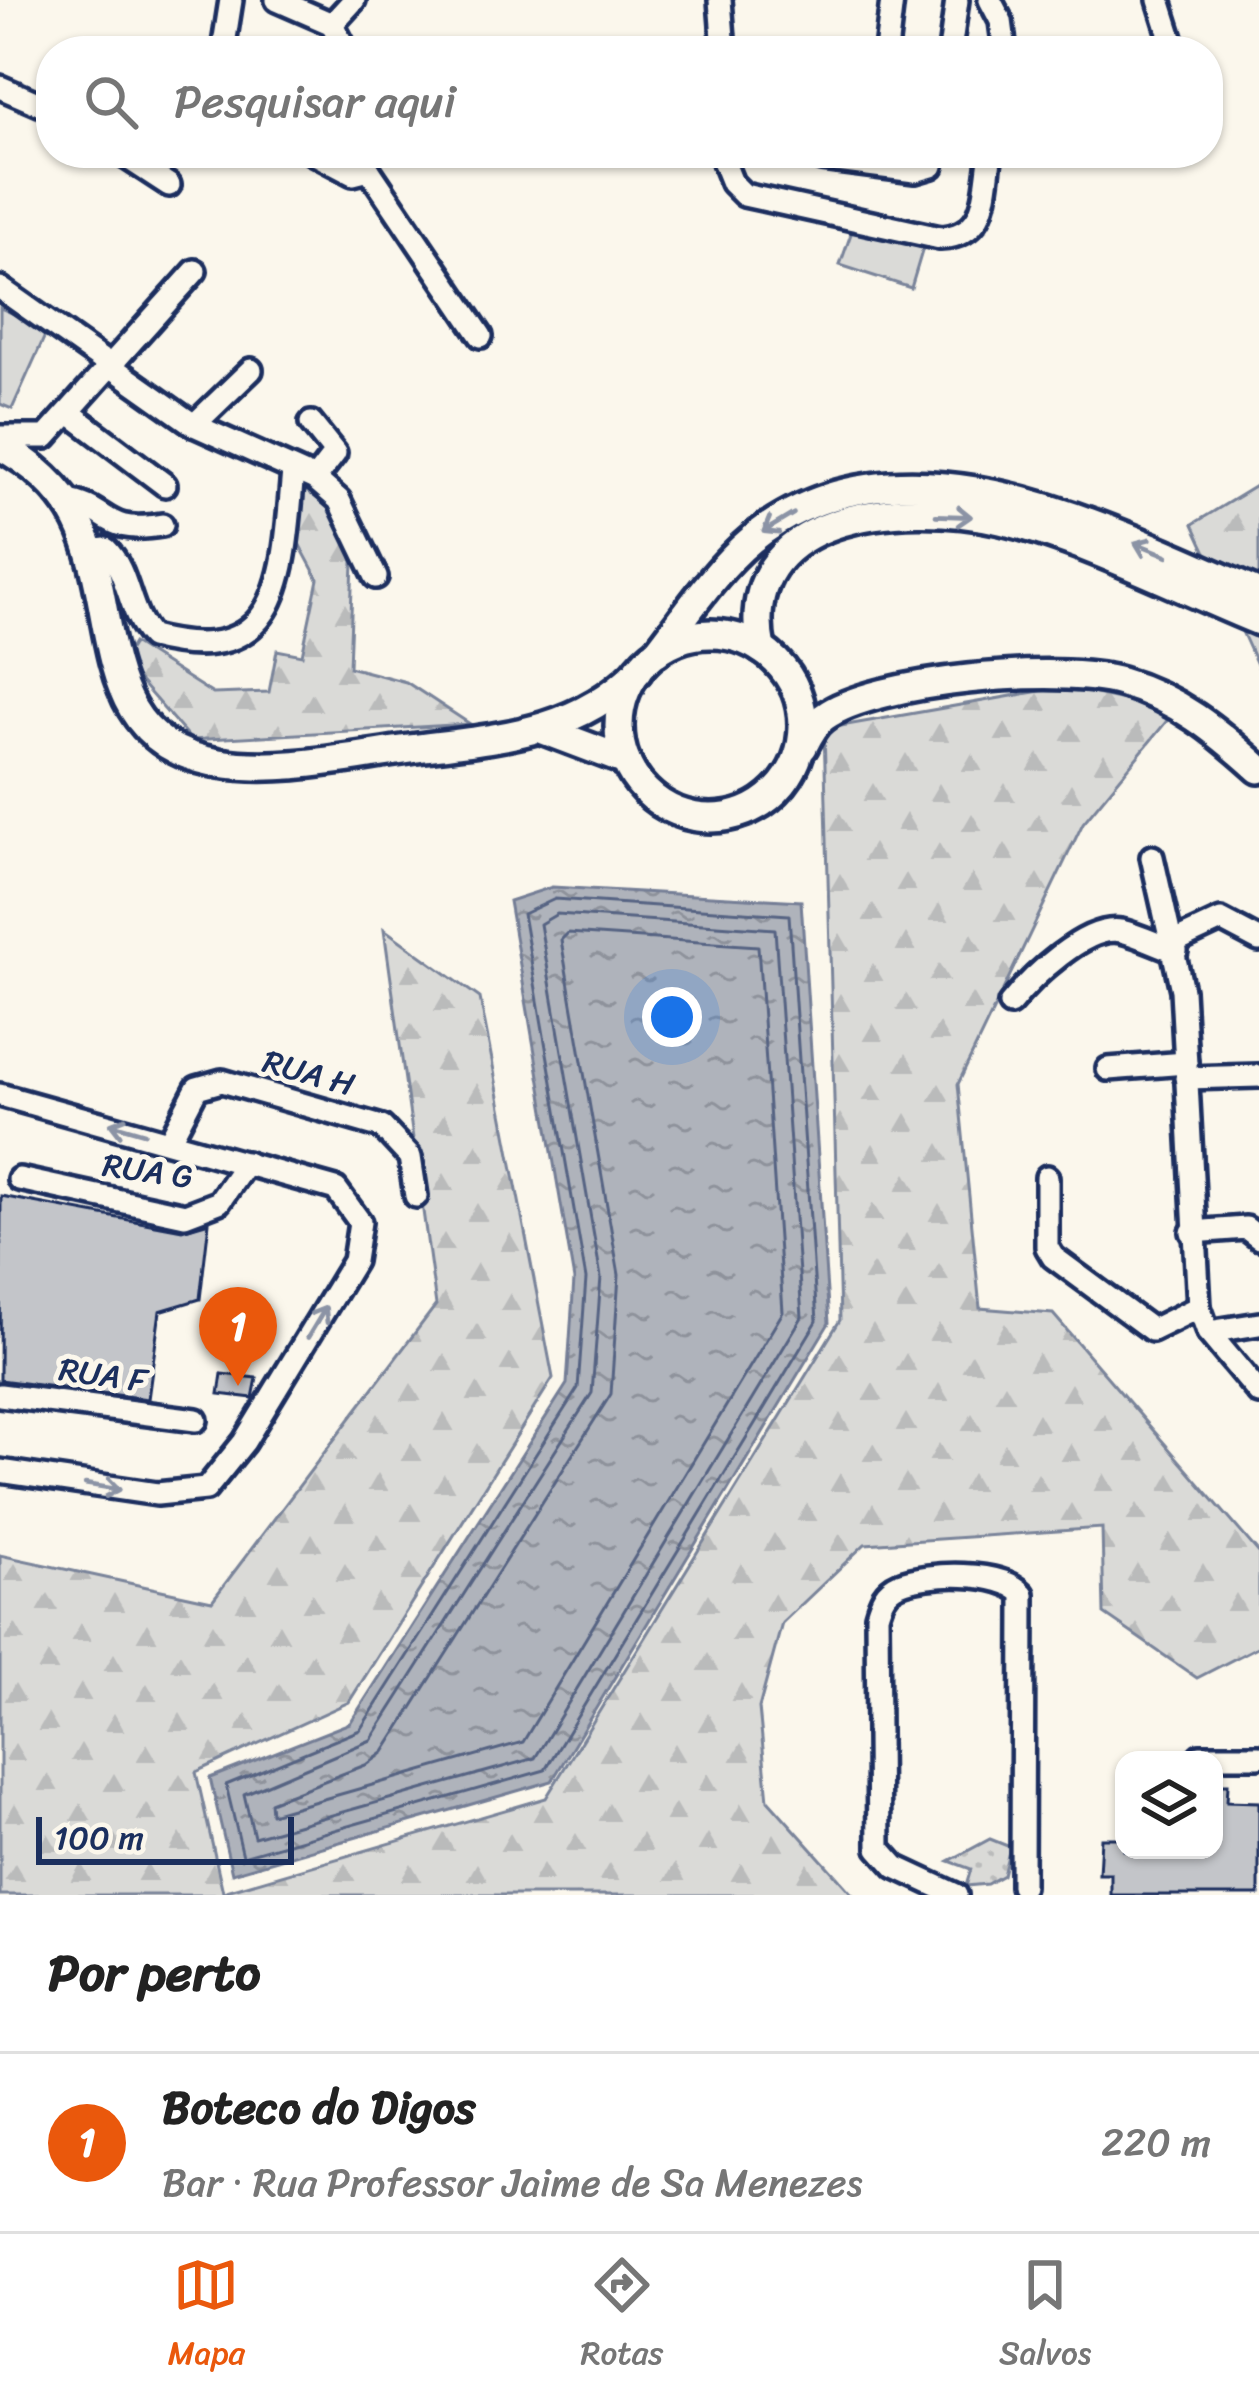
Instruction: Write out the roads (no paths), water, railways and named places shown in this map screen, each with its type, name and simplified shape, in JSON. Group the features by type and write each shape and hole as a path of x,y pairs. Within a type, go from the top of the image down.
{"main road":[{"path":"0,442 26,460 64,500 90,551 117,682 148,727 185,752 232,764 303,762 544,730 595,708 647,662 755,537 823,499 876,488 928,488 1013,499 1082,520 1259,593"},
{"path":"761,649 756,604 776,557 816,530 894,516 1008,522 1259,622"},
{"path":"875,697 819,690 784,670 761,649 709,634 647,662 620,714 626,761 657,801 704,818 742,812 775,794 825,716 875,697 1013,679 1103,678 1184,708 1259,770"},
{"path":"784,670 801,709 801,751"},
{"path":"544,730 626,761"}],"street":[{"path":"225,36 231,0"},
{"path":"277,0 332,24"},
{"path":"332,24 354,0"},
{"path":"720,0 723,36"},
{"path":"888,36 892,0"},
{"path":"952,36 957,0"},
{"path":"990,0 1004,36"},
{"path":"1159,0 1170,36"},
{"path":"332,24 338,36"},
{"path":"0,87 36,103"},
{"path":"144,168 169,185"},
{"path":"375,168 481,336"},
{"path":"726,168 732,183 744,194 940,238 964,235 974,227 988,168"},
{"path":"890,168 925,168"},
{"path":"0,442 40,440 71,413 196,271"},
{"path":"0,288 64,328 109,368 194,425 315,479 339,500 376,577"},
{"path":"194,425 251,370"},
{"path":"71,413 165,485"},
{"path":"311,423 335,453 315,479"},
{"path":"90,551 106,549 114,557 130,606 151,637 216,641 243,636 261,622 275,593 292,471"},
{"path":"64,500 87,505 119,528 162,525"},
{"path":"1152,857 1175,947 1199,1307 1208,1332 1259,1393"},
{"path":"1010,1004 1033,976 1093,935 1120,931 1175,947 1221,920 1259,940"},
{"path":"1108,1069 1259,1076"},
{"name":"RUA H","path":"170,1140 196,1088 222,1081 382,1127 410,1157 416,1196"},
{"path":"0,1094 336,1189 354,1206 360,1239 354,1261 216,1480 190,1494 158,1494 0,1471"},
{"name":"RUA G","path":"20,1179 185,1215 219,1202 246,1163"},
{"path":"1046,1177 1046,1246 1053,1258 1152,1330 1199,1307"},
{"path":"1192,1232 1246,1228 1259,1238"},
{"path":"1208,1332 1259,1324"},
{"name":"RUA F","path":"0,1395 196,1420"},
{"path":"956,1895 896,1867 879,1848 877,1615 888,1591 921,1580 999,1579 1018,1588 1024,1599 1019,1892"},
{"path":"1223,1756 1259,1756"}],"water":[{"path":"552,887 801,901 829,1323 552,1781 232,1873 210,1778 350,1723 567,1384 574,1280 509,901"}],"place":[{"name":"Boteco do Digos","path":"238,1386"}]}
